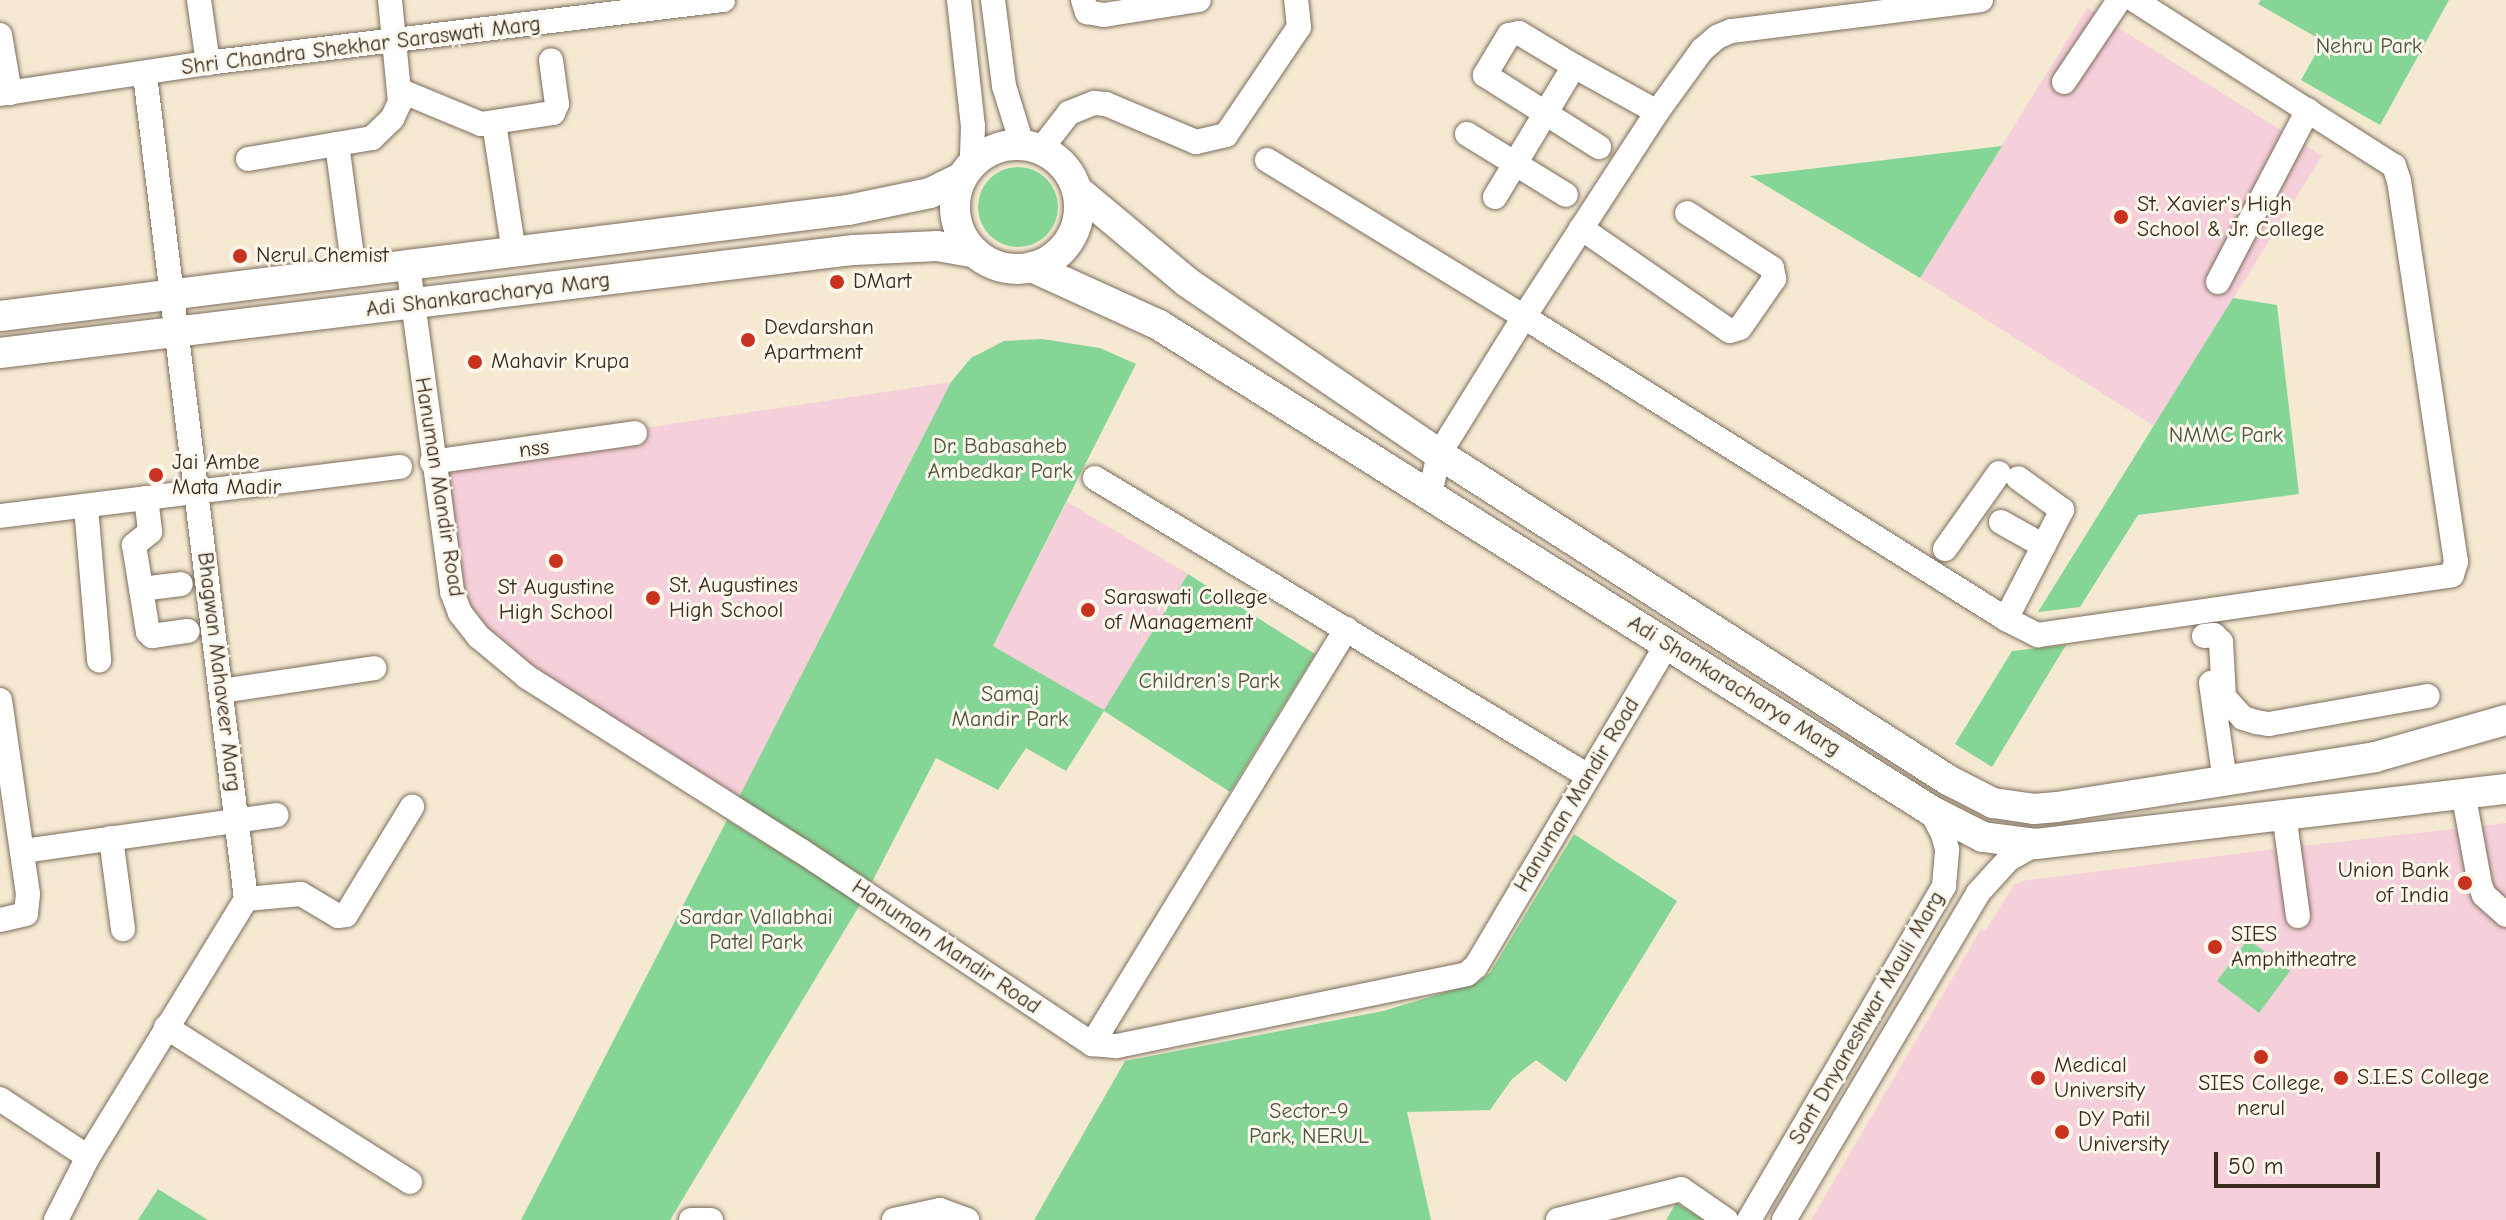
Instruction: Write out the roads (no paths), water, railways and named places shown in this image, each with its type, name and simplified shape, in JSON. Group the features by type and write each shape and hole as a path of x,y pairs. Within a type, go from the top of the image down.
{"main road":[{"path":"1032,147 1056,158 1069,172 1077,190 1079,208 1075,228 1066,245 1051,259 1032,267 1012,269 992,264 975,253 963,237 956,217 956,196 967,171 995,149 1032,147"},
{"name":"Adi Shankaracharya Marg","path":"0,316 848,210 930,193 967,171"},
{"name":"Adi Shankaracharya Marg","path":"1077,190 1187,282 1439,454 1984,800 2034,809 2225,781 2375,757 2506,720"},
{"name":"Adi Shankaracharya Marg","path":"0,353 896,246 937,246 975,253"},
{"name":"Adi Shankaracharya Marg","path":"1032,267 1159,325 1930,810 1983,837 2036,844 2506,789"}],"street":[{"path":"199,0 211,63"},
{"path":"210,0 211,63"},
{"path":"248,159 372,138 392,119 400,102 390,0"},
{"name":"Shri Chandra Shekhar Saraswati Marg","path":"5,93 393,41 617,7 723,0"},
{"path":"959,0 972,102 967,171"},
{"path":"993,0 1004,86 1032,147 1069,113 1094,103 1106,104 1196,142 1226,135 1299,27 1296,0"},
{"path":"1083,0 1087,12 1104,15 1199,0"},
{"path":"1430,494 1439,454 1581,228 1702,50 1731,31 1981,0"},
{"path":"2064,82 2119,0"},
{"path":"1267,160 2027,632 2050,636 2202,624 2447,577 2456,568 2399,181 2394,166 2134,0"},
{"path":"1599,147 1485,75 1509,35 1519,33 1657,112"},
{"path":"0,35 5,93"},
{"path":"399,90 481,124 553,113 557,104 551,60"},
{"path":"1495,197 1574,66"},
{"name":"Bhagwan Mahaveer Marg","path":"145,75 246,899"},
{"path":"2218,282 2308,110"},
{"path":"494,123 514,252"},
{"path":"1467,134 1566,195"},
{"path":"337,144 354,272"},
{"path":"1581,228 1730,331 1740,328 1774,279 1772,268 1687,213"},
{"name":"Hanuman Mandir Road","path":"408,265 432,462 452,592 460,613 479,637 527,677 800,850 1092,1044 1117,1046 1467,974 1476,966 1667,644"},
{"name":"nss","path":"432,462 635,433"},
{"path":"0,516 400,467"},
{"path":"1945,549 2008,476 2062,510 2006,619"},
{"path":"1095,478 1588,776"},
{"path":"146,498 150,532 134,545 148,632 152,636 188,631"},
{"path":"86,507 99,660"},
{"path":"2001,522 2044,546"},
{"path":"141,589 181,584"},
{"path":"2202,624 2221,642 2224,697 2243,718 2269,724 2428,696"},
{"path":"2202,624 2225,781"},
{"path":"1092,1044 1346,629"},
{"path":"221,691 374,668"},
{"path":"0,700 24,851 26,914 0,920"},
{"path":"2463,792 2480,885 2484,895 2506,915"},
{"path":"56,1220 88,1157 246,899 301,894 338,916 346,915 412,807"},
{"name":"Sant Dnyaneshwar Mauli Marg","path":"1749,1220 1944,886 1947,849 1930,810"},
{"path":"2284,814 2298,916"},
{"path":"24,851 276,815"},
{"path":"111,838 123,929"},
{"name":"Sant Dnyaneshwar Mauli Marg","path":"1784,1220 1978,893 2009,859 2036,844"},
{"path":"166,1027 410,1182"},
{"path":"0,1099 88,1157"},
{"path":"1558,1220 1681,1189 1726,1220"},
{"path":"894,1220 940,1210 967,1220"},
{"path":"691,1220 711,1220"}],"place":[{"name":"St. Xavier's High School & Jr. College","path":"2121,217"},
{"name":"Nerul Chemist","path":"240,256"},
{"name":"DMart","path":"837,282"},
{"name":"Devdarshan Apartment","path":"748,340"},
{"name":"Mahavir Krupa","path":"475,362"},
{"name":"Jai Ambe Mata Madir","path":"156,475"},
{"name":"St Augustine High School","path":"556,561"},
{"name":"St. Augustines High School","path":"653,598"},
{"name":"Saraswati College of Management","path":"1088,610"},
{"name":"Union Bank of India","path":"2465,883"},
{"name":"SIES Amphitheatre","path":"2215,947"},
{"name":"SIES College, nerul","path":"2261,1057"},
{"name":"Medical University","path":"2038,1078"},
{"name":"S.I.E.S College","path":"2341,1078"},
{"name":"DY Patil University","path":"2062,1132"}],"park label":[{"name":"Nehru Park","path":"2369,47"},
{"name":"NMMC Park","path":"2226,436"},
{"name":"Dr. Babasaheb Ambedkar Park","path":"1000,458"},
{"name":"Children's Park","path":"1209,682"},
{"name":"Samaj Mandir Park","path":"1010,706"},
{"name":"Sardar Vallabhai Patel Park","path":"756,930"},
{"name":"Sector-9 Park, NERUL","path":"1309,1124"}]}
